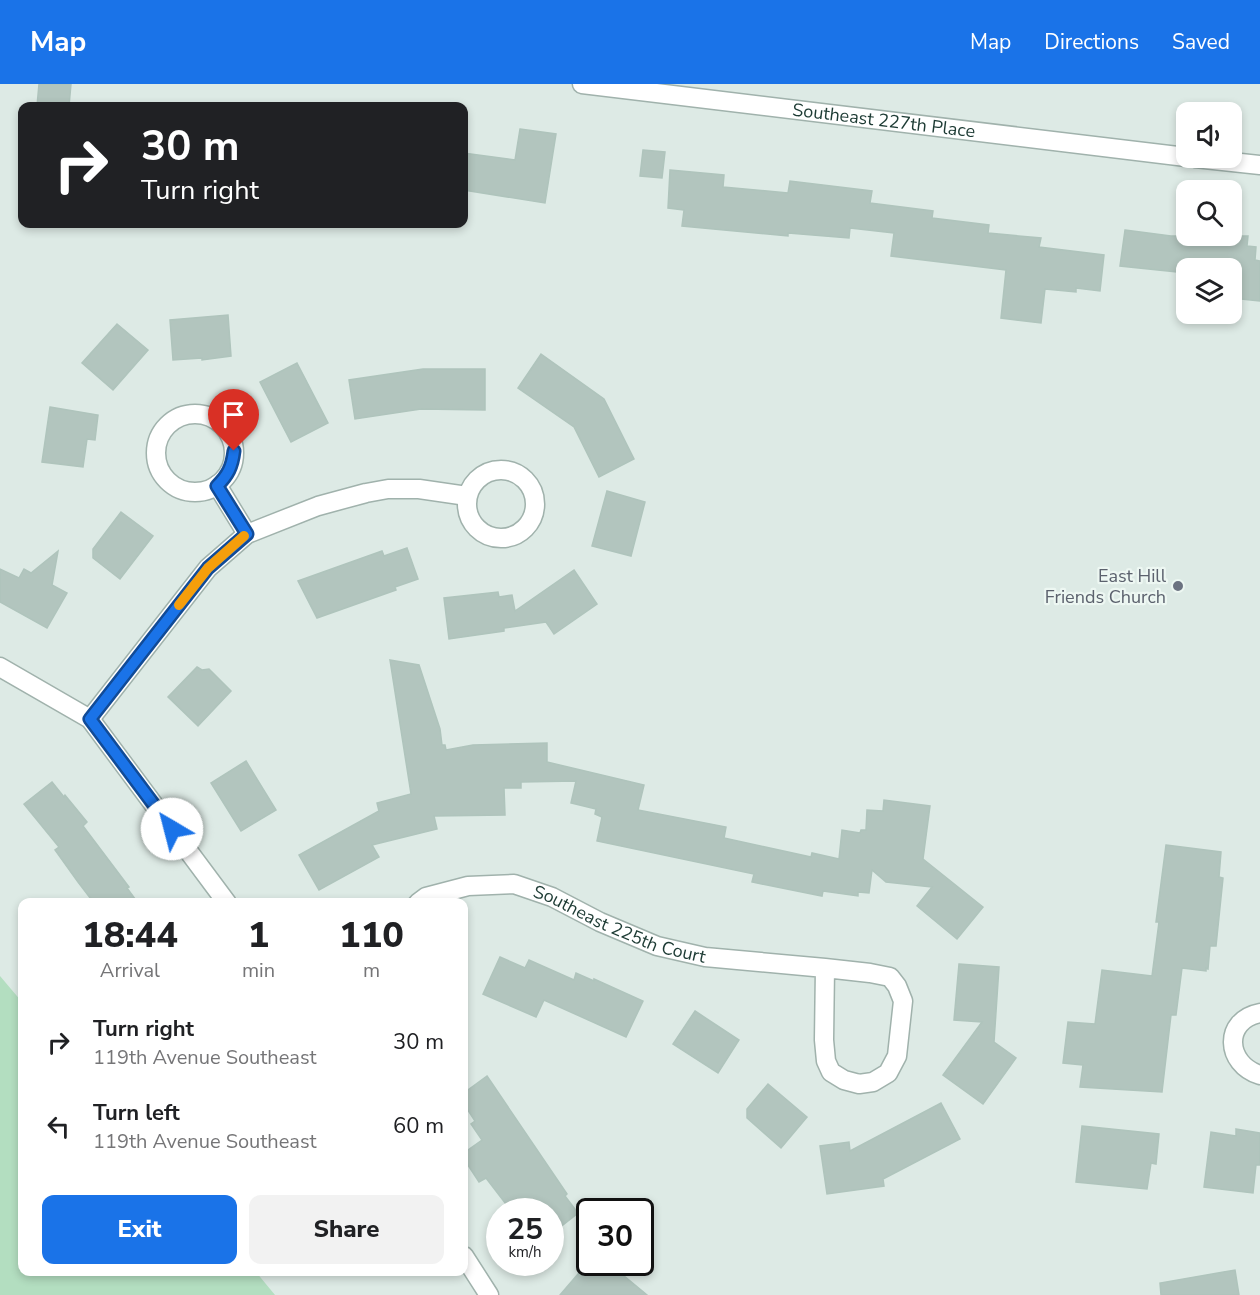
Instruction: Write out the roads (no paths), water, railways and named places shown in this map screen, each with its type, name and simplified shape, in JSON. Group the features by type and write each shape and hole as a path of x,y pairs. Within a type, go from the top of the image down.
{"street":[{"name":"Southeast 227th Place","path":"582,84 1176,155"},
{"path":"1242,163 1260,165"},
{"path":"188,415 201,415 214,419 232,438 233,465 217,486 206,491 193,492 170,483 162,473 157,456 160,437 177,419 188,415"},
{"path":"217,486 247,534"},
{"path":"90,719 208,568 247,534 318,506 388,489 418,489 467,496"},
{"path":"0,667 90,719 223,898"},
{"name":"Southeast 225th Court","path":"425,898 468,886 514,884 552,897 600,922 657,946 705,957 825,968 890,977 897,986 903,1002 897,1056 888,1073 873,1082 859,1084 844,1080 831,1072 824,1040 825,968"},
{"path":"1260,1013 1247,1018 1239,1025 1234,1034 1233,1045 1235,1056 1241,1065 1250,1072 1260,1075"},
{"path":"468,1262 489,1295"}],"place":[{"name":"East Hill Friends Church","path":"1178,586"}]}
